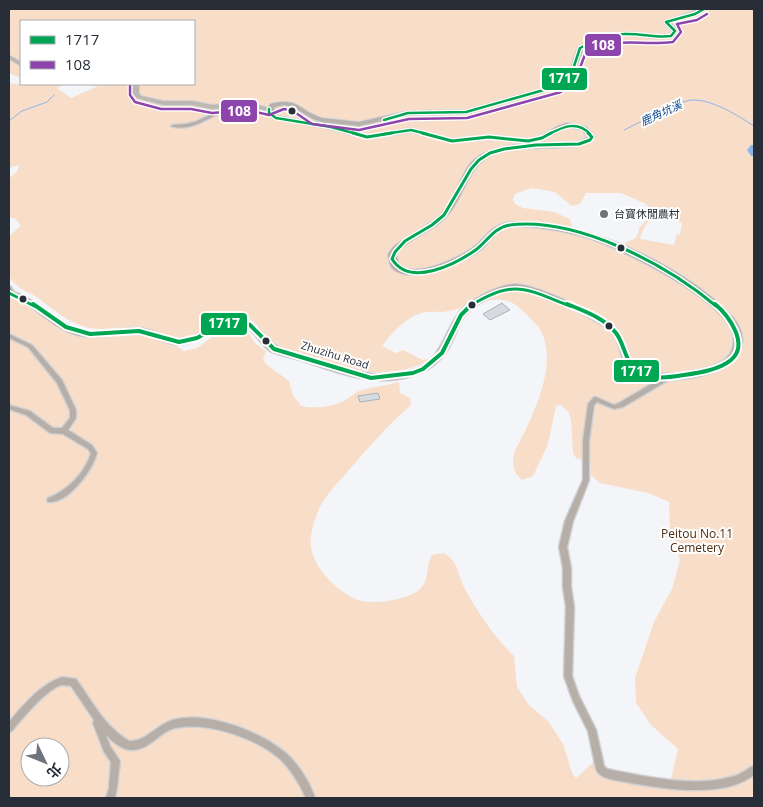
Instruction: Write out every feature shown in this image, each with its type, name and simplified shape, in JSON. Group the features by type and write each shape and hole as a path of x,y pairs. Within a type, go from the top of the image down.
{"main road":[{"path":"269,109 272,105 281,103 295,105 314,118 330,122 359,124 408,113 450,113 475,110 558,86 567,80 574,68 580,48 598,38 624,34 656,37 671,36 675,31 666,22 674,18 694,15 704,9"},
{"name":"Zhuzihu Road","path":"9,291 66,326 83,333 140,331 178,342 190,341 230,321 243,321 252,326 264,343 274,348 371,378 412,373 423,369 442,354 461,315 471,305 498,290 516,287 534,292 607,325 619,337 627,361 632,368 646,376 670,376 714,368 730,361 736,354 738,346 737,331 728,318 702,294 628,251 579,233 516,224 500,228 478,248 425,272 402,272 395,266 392,254 398,246 438,221 447,212 473,164 483,155 507,149 579,144 590,140 592,137 588,130 575,125 566,125 542,138 528,141 489,137 452,141 411,130 367,137 331,127 276,118 269,112 269,109"}],"street":[{"path":"9,57 20,63"},
{"path":"136,85 136,93 139,97 163,103 192,103 212,107 236,104 269,109"},
{"path":"173,126 194,125 208,120 217,113 236,104"},
{"path":"9,336 30,346 60,382 73,410 73,418 64,431"},
{"path":"670,376 622,405 614,406 596,399 591,404 586,441 586,480 569,521 563,546 568,568 567,587 570,607 568,676 576,698 592,730 600,769 605,774 693,786 714,786 737,782 754,770"},
{"path":"9,407 28,413 52,431 64,431 90,447 94,453 93,460 73,487 50,500"},
{"path":"9,728 29,705 61,681 73,682 106,732 130,746 143,742 174,724 200,723 225,727 254,738 284,756 298,774 311,798"},
{"path":"95,717 107,748 116,761 110,798"}],"green space":[{"name":"Peitou No.11 Cemetery","path":"9,9 754,9 754,798 9,798 9,297 34,308 75,336 143,333 170,342 184,351 197,348 223,329 236,324 245,328 255,343 266,351 263,360 289,381 293,395 301,406 331,406 342,402 361,390 399,382 400,393 410,398 411,405 371,445 331,490 316,516 311,536 311,546 313,555 324,574 341,590 358,600 381,602 399,599 420,589 425,582 432,555 444,553 456,565 462,584 481,616 514,656 517,687 529,705 549,722 564,746 572,773 576,778 596,760 597,767 669,788 678,749 651,725 636,703 635,678 654,622 672,589 680,560 676,543 670,531 669,502 648,493 600,483 591,475 591,463 576,458 573,453 571,419 568,411 561,405 556,406 548,444 533,476 522,480 517,474 513,457 540,394 544,381 547,355 539,327 513,303 505,300 493,300 448,311 424,312 413,316 398,327 382,346 396,353 403,350 423,360 432,358 401,371 371,372 341,366 281,348 269,341 256,324 243,316 227,318 199,334 183,338 134,327 101,329 83,326 68,319 12,280 9,276 9,236 21,226 16,219 9,217 9,179 19,166 9,169 9,83 20,85 62,85 57,88 71,98 98,86 83,85 195,85 195,20 20,20 20,78 9,73","holes":["532,188 555,192 572,206 580,204 586,193 621,193 646,204 649,207 650,215 640,227 636,238 621,245 573,230 570,219 554,212 523,208 515,204 513,199 515,194","664,207 679,216 678,221 682,223 680,235 677,234 674,245 640,239 651,219 662,218 665,214 659,211"]}],"building":[{"path":"502,303 510,310 490,320 483,314"},
{"path":"378,393 380,399 360,402 358,396"}],"waterway":[{"path":"9,121 22,111 47,102 54,95"},
{"name":"鹿角坑溪","path":"624,130 668,108 691,100 699,100 716,105 754,126"},
{"name":"鹿角坑溪","path":"754,147 751,150 754,154"}],"transit line":[{"name":"1717","path":"384,120 408,113 466,112 558,86 573,69 580,48 598,39 618,34 656,37 671,36 675,31 666,22 695,14 704,9"},
{"name":"108","path":"130,85 130,95 135,102 161,109 191,109 212,113 248,110 269,115 284,109 293,111 312,124 359,130 409,119 467,118 561,92 578,73 586,52 599,46 620,41 649,44 673,42 681,32 677,24 697,20 707,14"},
{"name":"1717","path":"9,293 26,300 66,327 90,334 139,331 179,342 197,338 222,324 238,321 250,325 274,349 371,378 413,373 423,369 442,353 461,315 471,305 498,290 509,288 525,289 534,292 605,322 621,340 632,366 643,375 651,377 688,375 724,364 734,356 738,340 733,325 720,309 677,277 628,251 591,236 540,225 509,225 500,228 472,252 440,268 417,273 407,272 394,263 392,259 399,246 438,221 444,215 453,203 471,169 479,160 490,153 520,146 579,144 590,140 592,137 584,128 566,125 542,138 528,141 489,137 452,141 411,130 367,137 331,127 276,118 269,113 269,109"}],"place":[{"name":"台寶休閒農村","path":"604,214"}]}
